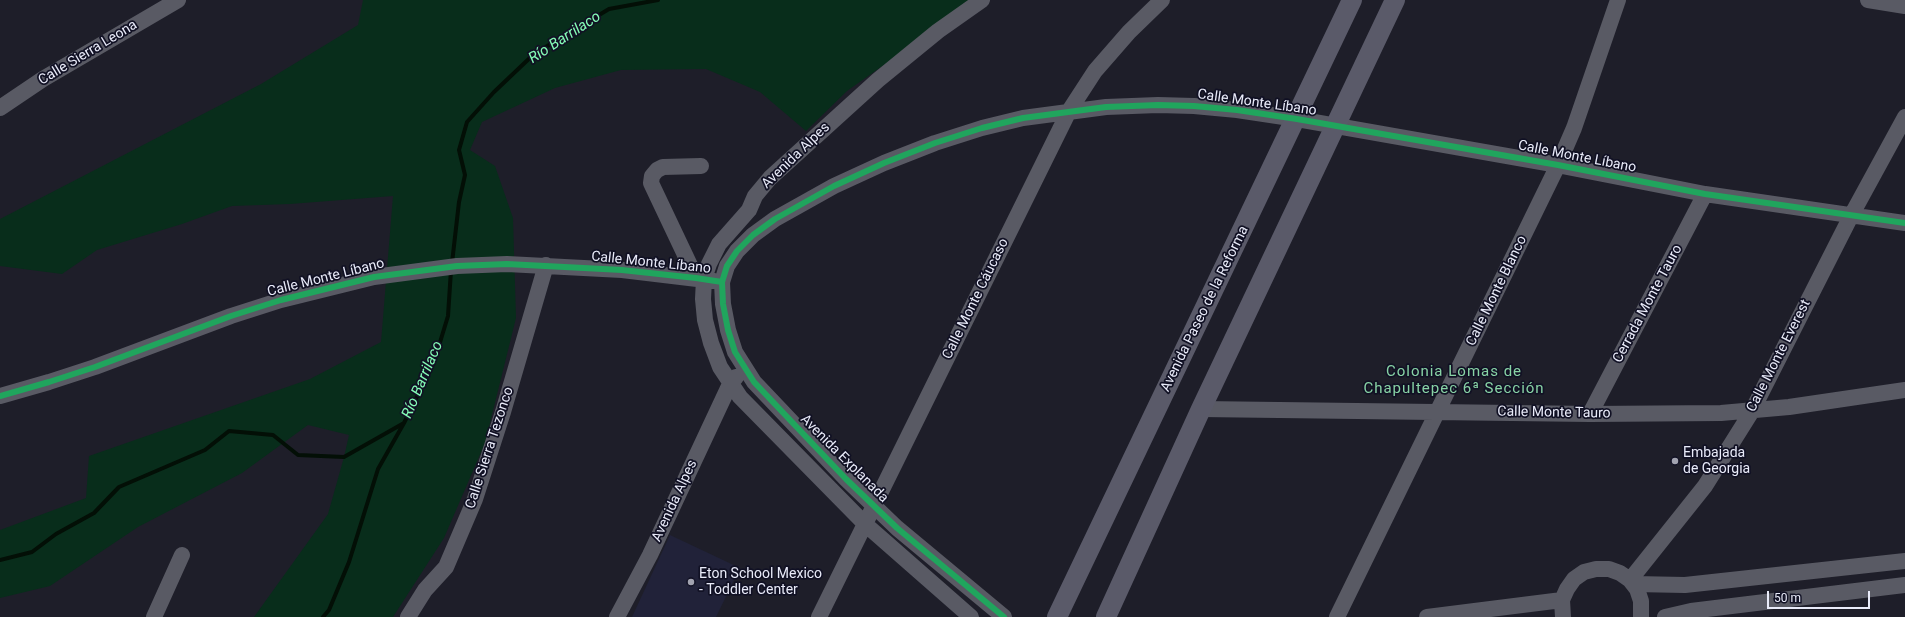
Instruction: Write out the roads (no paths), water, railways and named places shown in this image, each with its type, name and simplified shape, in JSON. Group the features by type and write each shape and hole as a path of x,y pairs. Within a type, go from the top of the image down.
{"main road":[{"name":"Avenida Paseo de la Reforma","path":"1057,617 1297,119 1352,0"},
{"path":"1106,617 1201,409 1395,0"}],"street":[{"name":"Calle Sierra Leona","path":"0,108 50,75 178,0"},
{"name":"Avenida Alpes","path":"730,384 720,367 709,335 705,320 700,278 720,244 748,210 755,196 770,178 878,80 938,31 982,0"},
{"name":"Calle Monte Cáucaso","path":"819,617 1069,111 1095,71 1129,32 1162,0"},
{"name":"Calle Monte Blanco","path":"1337,617 1558,165 1576,122 1618,0"},
{"path":"1868,0 1905,6"},
{"name":"Calle Monte Líbano","path":"0,396 95,367 231,316 326,287 374,276 457,266 507,264 622,270 700,278 722,282 727,266 737,251 761,229 775,219 834,186 884,163 935,143 982,128 1069,111 1144,106 1194,106 1237,110 1297,119 1558,165 1705,194 1905,223"},
{"name":"Calle Monte Everest","path":"1632,582 1705,486 1752,411 1851,216 1905,117"},
{"path":"700,278 651,183 652,176 657,170 663,167 701,166"},
{"name":"Cerrada Monte Tauro","path":"1590,414 1705,194"},
{"path":"748,210 761,229"},
{"name":"Calle Sierra Tezonco","path":"408,617 425,590 446,567 474,499 501,419 546,265"},
{"name":"Avenida Explanada","path":"722,282 723,304 728,330 735,352 754,382 874,507 1004,617"},
{"name":"Avenida Alpes","path":"618,617 650,555 730,384 744,368"},
{"path":"730,384 756,414 865,524 971,617"},
{"name":"Calle Monte Tauro","path":"1201,409 1590,414 1721,413 1752,411 1905,390"},
{"path":"154,617 182,555"},
{"path":"1632,582 1685,585 1905,562"},
{"path":"1563,617 1562,600 1566,589 1574,579 1584,572 1596,568 1609,569 1620,573 1632,582 1641,601 1641,617"},
{"path":"1665,617 1691,611 1905,585"},
{"path":"1427,617 1562,600"}],"waterway":[{"name":"Río Barrilaco","path":"452,263 459,202 465,175 459,150 467,122 494,92 534,54 609,9 658,0"},
{"name":"Río Barrilaco","path":"323,617 329,610 349,562 378,469 404,423 434,362 448,316 451,270"},
{"path":"0,560 32,552 56,534 94,513 119,487 205,450 229,431 273,435 298,455 344,457 404,423"}],"place":[{"name":"Embajada de Georgia","path":"1675,461"},
{"name":"Eton School Mexico - Toddler Center","path":"691,582"}],"district":[{"name":"Colonia Lomas de Chapultepec 6ª Sección","path":"1454,380"}]}
